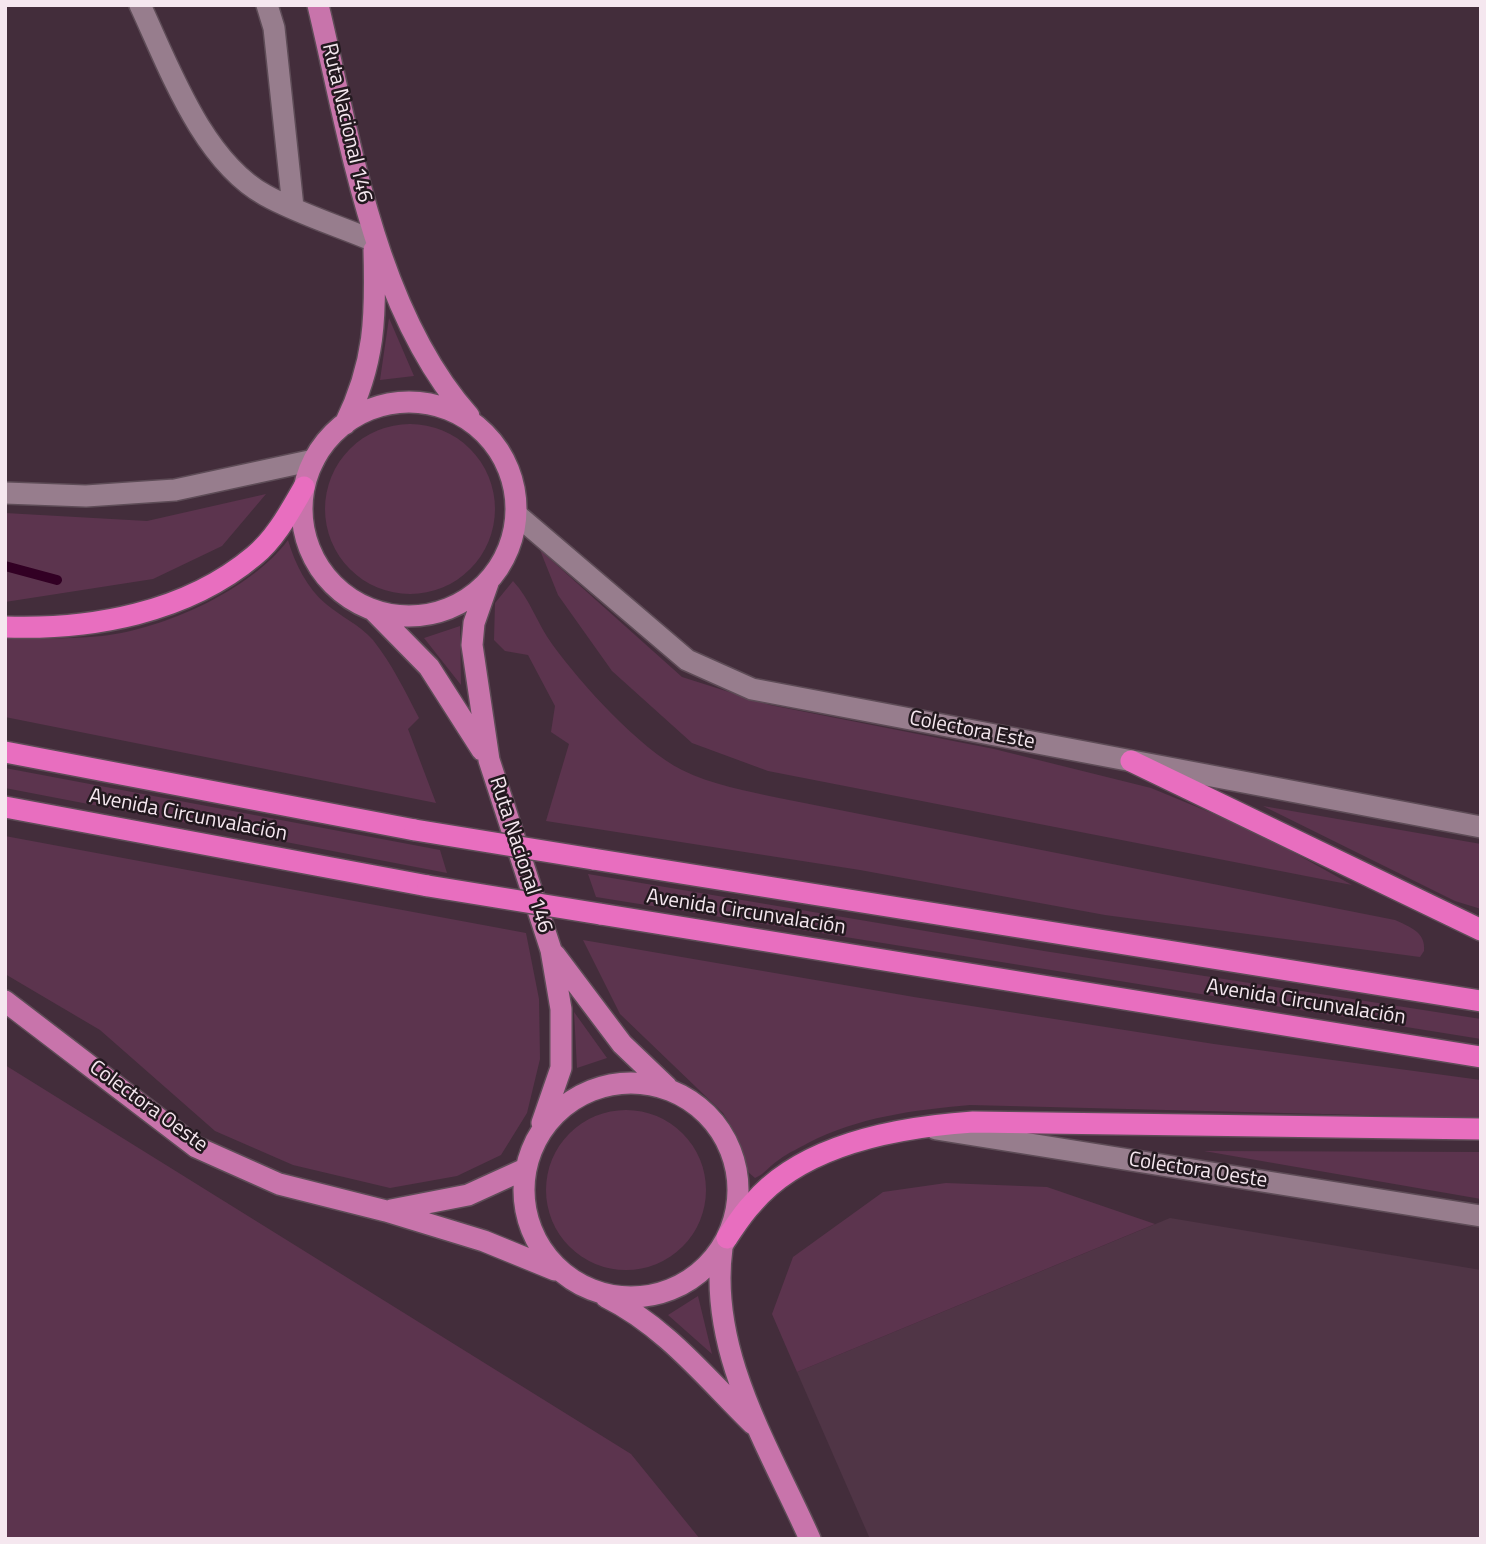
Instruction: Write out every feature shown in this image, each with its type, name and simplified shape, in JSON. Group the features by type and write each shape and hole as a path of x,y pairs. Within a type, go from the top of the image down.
{"highway":[{"path":"5,626 85,626 176,601 216,582 255,556 281,526 304,487"},
{"name":"Avenida Circunvalación","path":"5,752 415,830 1481,1001"},
{"path":"1131,761 1481,930"},
{"name":"Avenida Circunvalación","path":"5,807 428,886 1481,1057"},
{"path":"724,1242 754,1201 790,1173 875,1136 916,1126 972,1122 1481,1129"}],"main road":[{"name":"Ruta Nacional 146","path":"318,5 374,241 423,349 445,389 500,450 514,481 517,515 510,548 488,583 474,623 472,645 489,760 551,950 561,1009 561,1068 525,1169 523,1200 531,1231 544,1254 563,1274 586,1287 610,1295 636,1297 661,1293 685,1282 706,1267 724,1242 737,1209 738,1180 732,1151 717,1125 696,1103 670,1089 622,1044 551,950"},
{"name":"Ruta Nacional 146","path":"345,424 359,396 373,347 376,309 374,241"},
{"name":"Ruta Nacional 146","path":"478,426 449,409 416,402 383,405 345,424 331,436 314,460 304,487 302,518 309,548 324,575 346,597 374,611 404,617 435,614 463,602 488,583"},
{"name":"Ruta Nacional 146","path":"374,611 429,667 489,760"},
{"name":"Colectora Oeste","path":"5,1001 196,1147 279,1184 386,1211 484,1241 563,1274"},
{"name":"Ruta Nacional 146","path":"535,1139 554,1114 579,1096 608,1084 639,1082 670,1089"},
{"name":"Colectora Oeste","path":"386,1211 468,1195 525,1169"},
{"path":"724,1242 718,1292 722,1317 755,1425 810,1539"},
{"path":"586,1287 644,1320 677,1348 755,1425"}],"street":[{"path":"140,5 190,112 225,159 264,195 374,241"},
{"path":"267,5 274,29 293,206"},
{"path":"5,493 86,496 175,490 314,460"},
{"name":"Colectora Este","path":"517,515 687,660 752,689 1481,827"},
{"name":"Colectora Oeste","path":"916,1126 1481,1216"}],"shaded area":[{"path":"389,318 414,376 380,380"},
{"path":"410,424 443,430 470,449 489,476 495,509 489,542 470,569 443,588 410,594 377,588 350,569 331,542 325,509 331,476 350,449 377,430"},
{"path":"266,494 222,546 153,579 5,602 5,513 147,521"},
{"path":"288,540 298,567 313,591 332,609 368,634 398,678 419,718 408,729 436,803 5,717 5,638 102,636 126,632 178,616 229,591 272,558"},
{"path":"540,550 682,677 770,705 994,749 1151,788 1255,831 1352,885 768,771 692,743 612,671 558,595"},
{"path":"513,581 552,644 612,714 665,760 705,780 779,798 1395,920 1420,935 1424,951 1420,957 1105,915 860,870 546,821 569,744 551,732 555,706 528,655 505,651 494,640 495,603"},
{"path":"460,626 461,685 424,638"},
{"path":"5,768 440,850 447,873 5,788"},
{"path":"1263,806 1481,844 1481,909 1455,901"},
{"path":"5,836 526,933 539,999 540,1059 527,1113 501,1155 457,1176 390,1188 293,1165 215,1131 100,1030 5,974"},
{"path":"588,874 1044,951 1481,1019 1481,1039 596,897"},
{"path":"583,940 914,997 1214,1044 1481,1080 1481,1118 970,1105 907,1112 847,1127 808,1143 776,1161 755,1178 748,1172 736,1134 723,1113 620,1014"},
{"path":"574,1012 607,1058 577,1068"},
{"path":"5,1065 631,1454 700,1539 5,1539"},
{"path":"626,1110 657,1116 683,1133 700,1159 706,1190 700,1221 683,1247 657,1264 626,1270 595,1264 569,1247 552,1221 546,1190 552,1159 569,1133 595,1116"},
{"path":"1204,1151 1481,1152 1481,1199"},
{"path":"946,1183 1047,1187 1155,1224 797,1372 772,1314 793,1257 883,1192"},
{"path":"1170,1218 1481,1270 1481,1539 870,1539 797,1372"},
{"path":"698,1296 712,1354 668,1315"}],"waterway":[{"path":"5,566 57,580"}]}
